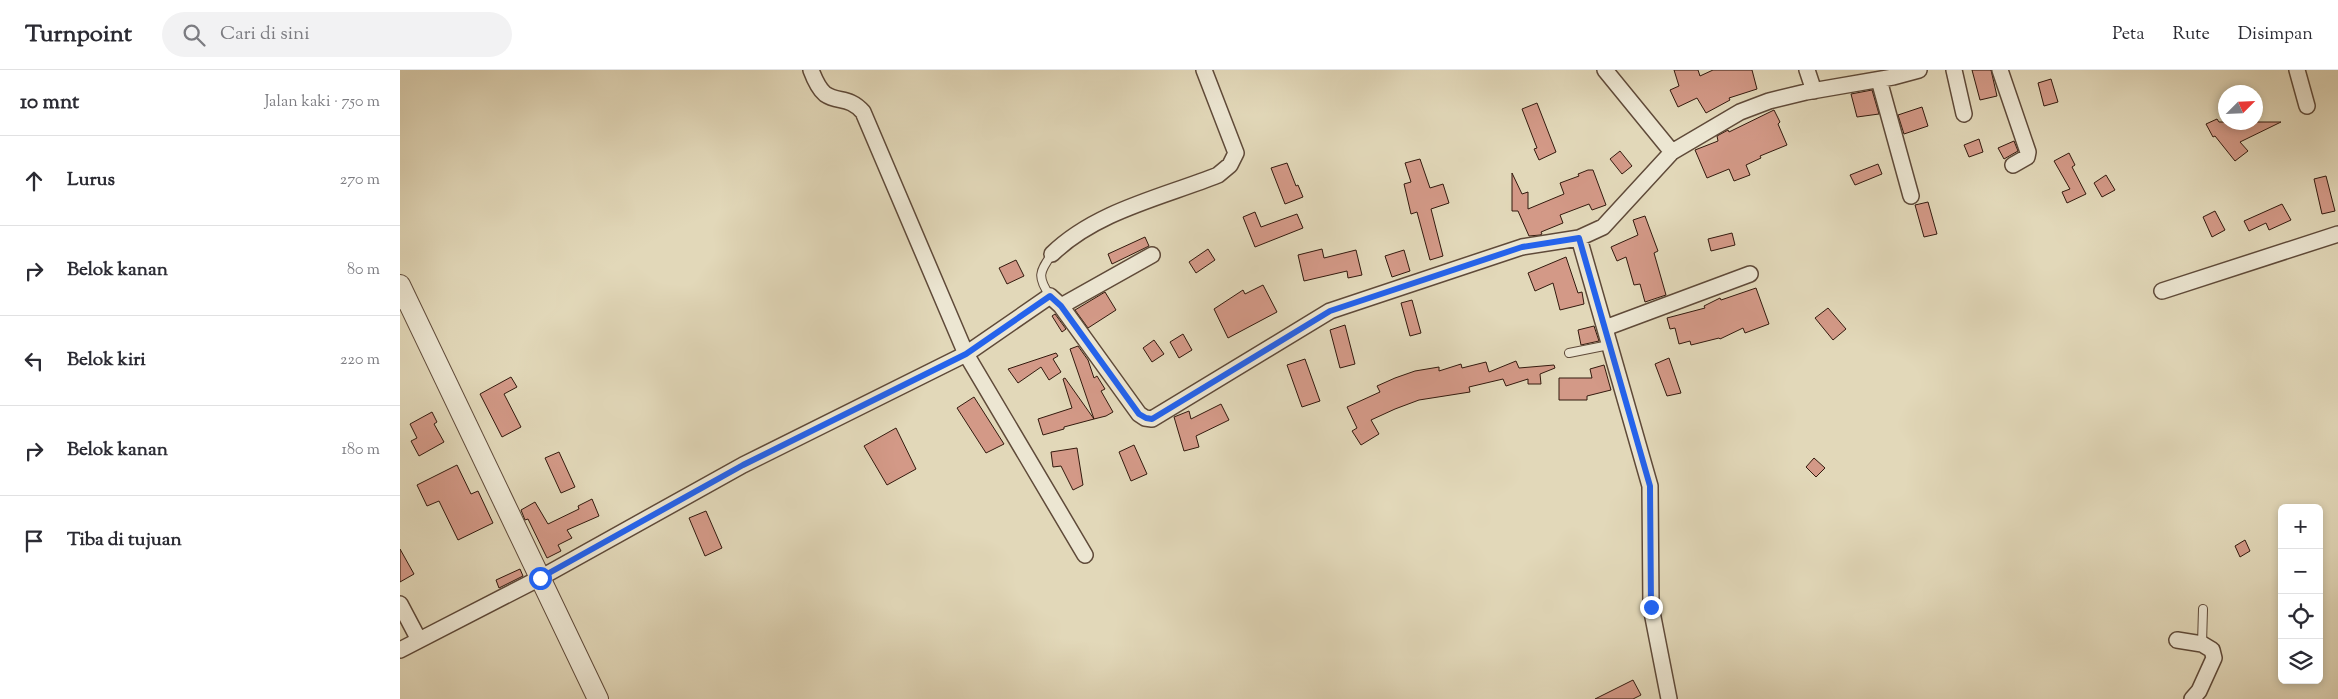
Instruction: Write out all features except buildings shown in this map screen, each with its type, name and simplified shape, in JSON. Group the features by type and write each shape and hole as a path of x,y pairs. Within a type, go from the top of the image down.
{"street":[{"path":"811,70 817,84 825,94 851,101 863,112 966,354 1085,555"},
{"path":"1052,254 1067,239 1102,219 1218,175 1230,165 1236,153 1204,70"},
{"path":"1605,70 1672,152"},
{"path":"1807,70 1814,91"},
{"path":"1055,301 1139,414 1152,419 1330,311 1522,247 1579,238 1603,227 1672,152 1740,112 1769,101 1879,80 1919,70"},
{"path":"1954,70 1964,114"},
{"path":"2000,70 2028,152 2027,157 2012,165"},
{"path":"2297,70 2307,106"},
{"path":"1879,80 1910,196"},
{"path":"2162,291 2338,234"},
{"path":"1579,238 1650,486 1651,607 1669,699"},
{"path":"400,650 540,578 743,465 966,354 1055,301 1152,255"},
{"path":"1604,328 1750,274"},
{"path":"400,285 598,699"},
{"path":"400,604 419,640"},
{"path":"2177,640 2202,644 2212,650 2214,658 2199,691 2192,699"}],"lane":[{"path":"1052,254 1042,268 1041,282 1055,301"},
{"path":"1569,353 1609,345"},
{"path":"2202,644 2203,609"}],"route":[{"path":"540,578 743,465 966,354 1038,302 1050,296 1061,306 1139,414 1152,419 1330,311 1522,247 1579,238 1650,486 1651,607"}]}
